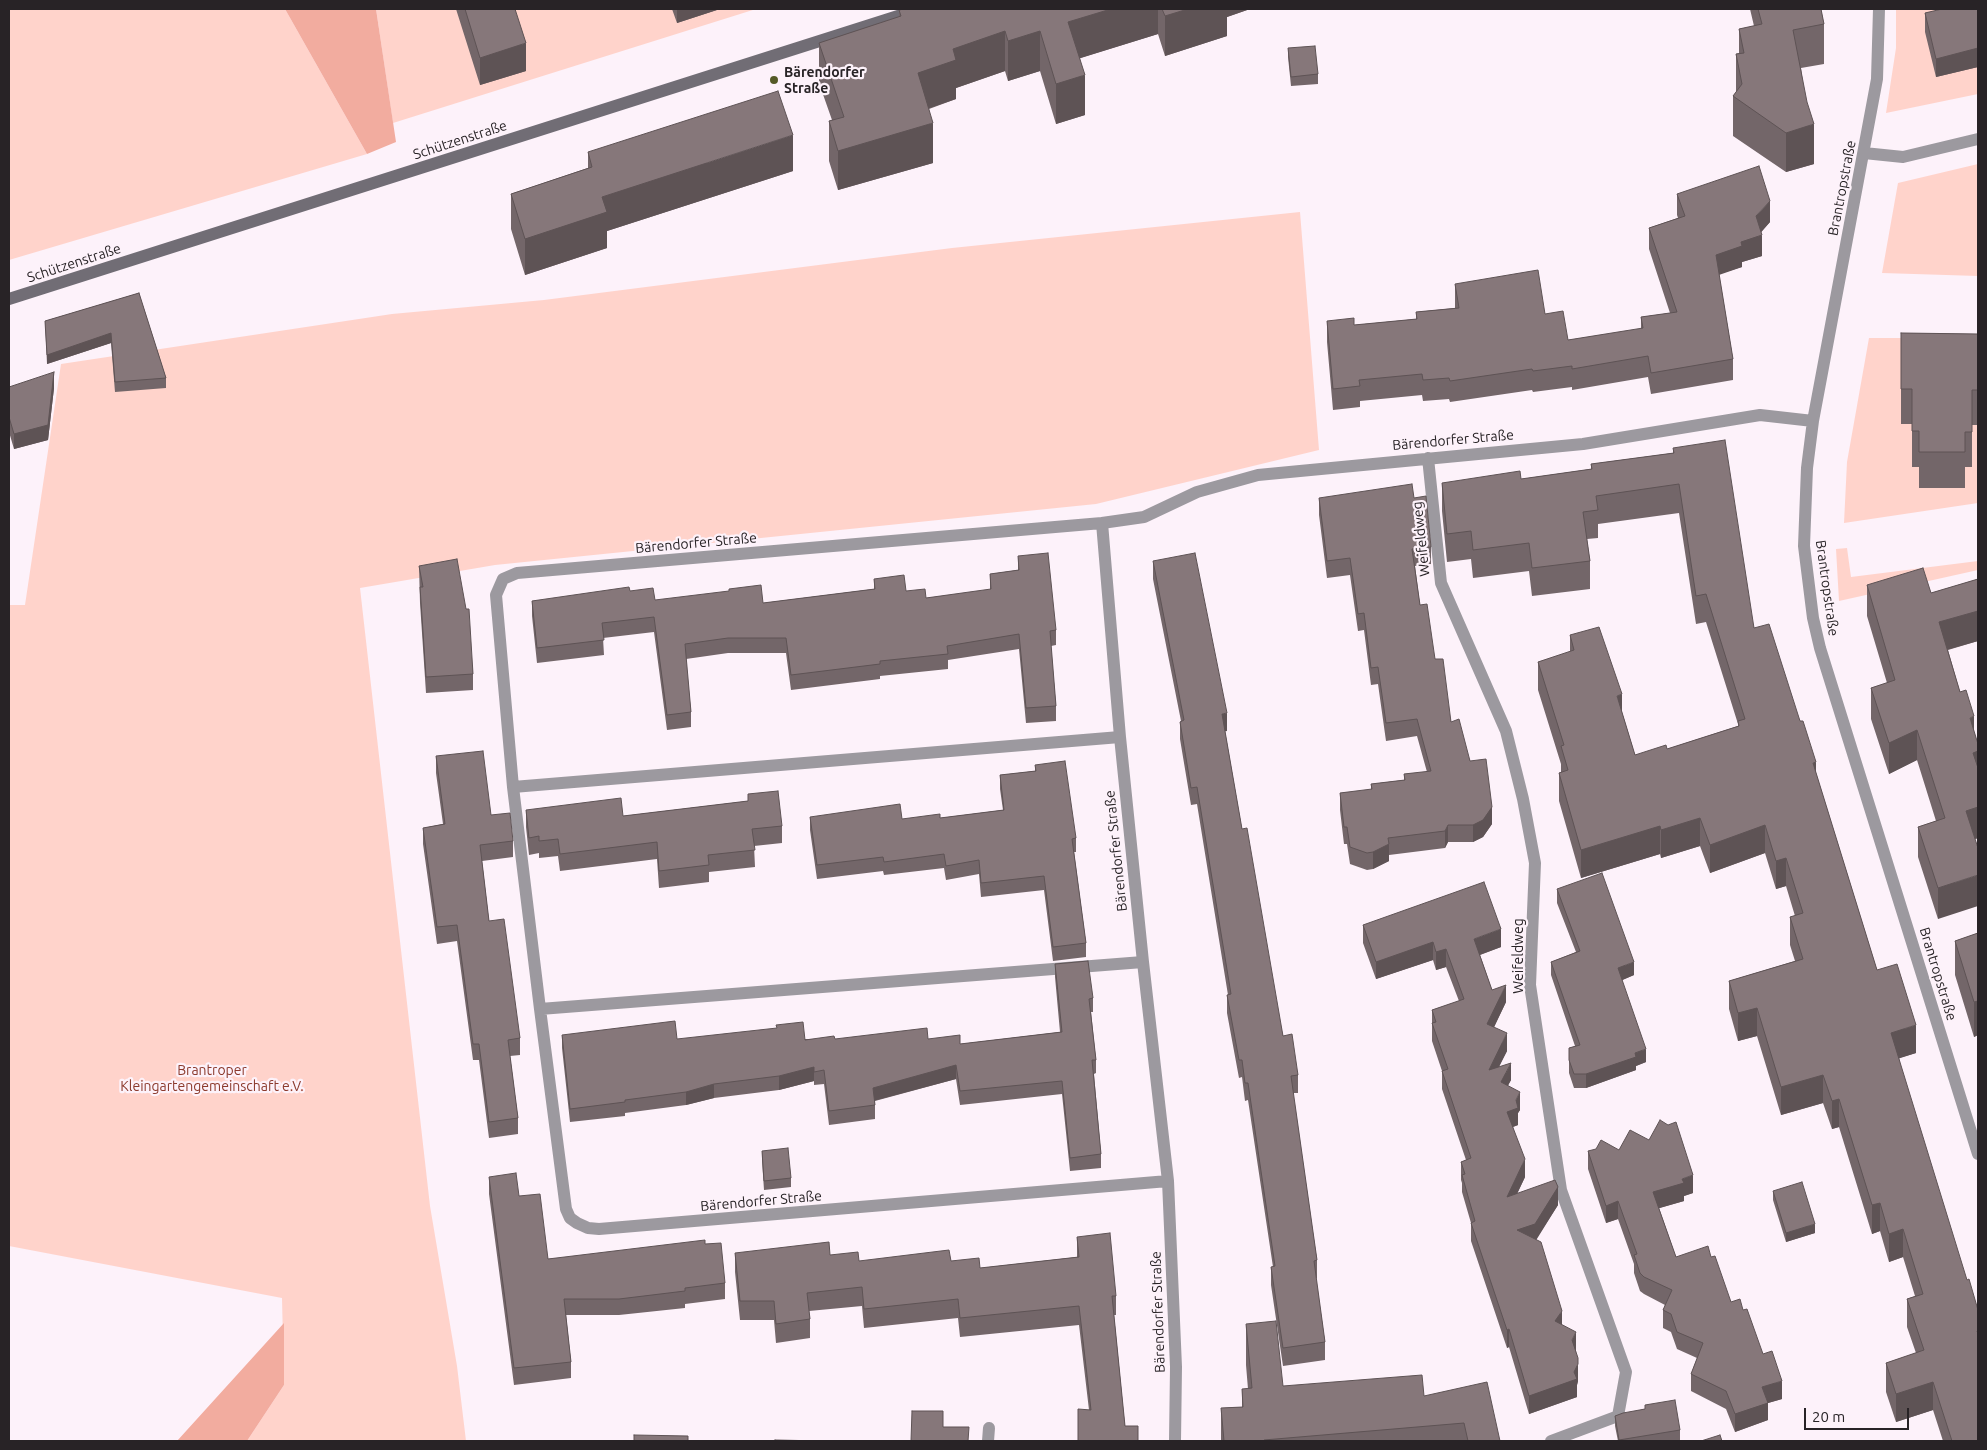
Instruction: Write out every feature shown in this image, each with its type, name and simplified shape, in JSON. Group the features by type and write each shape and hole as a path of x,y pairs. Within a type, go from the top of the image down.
{"street":[{"name":"Schützenstraße","path":"9,299 920,9"},
{"name":"Brantropstraße","path":"1880,9 1877,80 1813,420 1807,468 1804,546 1813,618 1823,657 1978,1154"},
{"path":"1864,153 1902,157 1978,139"},
{"name":"Bärendorfer Straße","path":"1168,1181 609,1228 588,1228 570,1218 566,1209 514,787 496,594 503,579 517,573 1144,518 1197,492 1258,475 1583,444 1760,415 1813,420"},
{"name":"Weifeldweg","path":"1428,458 1441,583 1506,731 1523,799 1535,863 1530,985 1562,1190 1626,1372 1618,1416 1551,1441"},
{"name":"Bärendorfer Straße","path":"1102,523 1120,737 1168,1181 1176,1367 1175,1441"},
{"path":"514,787 1120,737"},
{"path":"540,1008 1143,962"},
{"path":"988,1441 989,1428"}],"green space":[{"path":"9,9 285,9 367,154 9,260"},
{"path":"376,9 756,9 393,123"},
{"path":"1896,9 1978,9 1978,94 1886,113 1896,48"},
{"path":"1978,164 1978,276 1882,273 1898,183"},
{"name":"Brantroper Kleingartengemeinschaft e.V.","path":"1300,212 1319,450 1096,504 495,565 360,588 430,1206 457,1366 466,1441 247,1441 284,1385 282,1298 9,1246 9,605 25,605 61,364 392,314 544,300 952,248"},
{"path":"1869,338 1978,338 1978,503 1844,523 1847,462"},
{"path":"1847,548 1851,577 1978,561 1978,570 1839,601 1836,549"}],"shaded area":[{"path":"285,9 376,9 396,142 367,154"},
{"path":"284,1323 284,1385 247,1441 177,1441"}],"building":[{"path":"465,9 515,9 526,43 480,58"},
{"path":"1111,9 1068,22 1085,75 1056,84 1040,31 1008,41 1005,31 953,49 956,60 918,73 933,123 838,151 829,121 844,117 819,43 901,16 899,10"},
{"path":"1162,9 1188,9 1165,16"},
{"path":"1758,9 1821,9 1824,24 1793,30 1807,102 1814,124 1786,133 1733,96 1742,84 1736,54 1744,53 1739,29 1762,24"},
{"path":"1942,9 1978,9 1978,48 1936,59 1925,13"},
{"path":"1315,46 1318,74 1291,77 1288,48"},
{"path":"778,91 793,135 602,197 607,212 525,239 511,194 592,167 588,152"},
{"path":"1759,166 1770,201 1756,216 1762,235 1741,242 1742,246 1716,255 1733,359 1651,373 1648,356 1572,369 1572,366 1533,371 1532,369 1450,381 1449,378 1423,380 1422,374 1359,380 1360,386 1333,389 1327,321 1354,318 1354,325 1417,319 1416,312 1459,308 1455,284 1538,270 1545,314 1563,311 1568,340 1643,328 1641,317 1677,312 1649,228 1685,216 1677,194"},
{"path":"139,293 166,378 115,382 111,333 47,355 45,321"},
{"path":"1901,333 1978,334 1978,390 1972,390 1972,432 1965,432 1965,452 1919,452 1919,431 1912,431 1912,389 1901,389"},
{"path":"54,372 48,425 14,434 9,417 9,387"},
{"path":"1725,440 1754,628 1769,624 1800,721 1803,721 1816,762 1813,763 1877,970 1897,964 1916,1025 1891,1033 1967,1280 1969,1279 1978,1310 1978,1441 1952,1441 1933,1382 1896,1394 1886,1363 1924,1350 1907,1299 1923,1294 1903,1229 1889,1234 1880,1203 1872,1205 1839,1099 1832,1101 1823,1075 1781,1087 1757,1008 1738,1013 1729,981 1803,959 1790,917 1803,913 1786,858 1776,861 1765,825 1710,845 1700,818 1661,830 1660,826 1581,850 1559,773 1568,770 1561,746 1564,745 1538,662 1574,650 1570,635 1599,627 1622,694 1617,696 1635,755 1666,745 1667,749 1739,726 1738,721 1745,719 1706,594 1696,596 1679,484 1596,496 1598,510 1583,512 1590,561 1532,568 1529,543 1473,550 1471,531 1447,534 1442,483 1520,471 1521,479 1592,469 1591,464 1674,453 1673,448"},
{"path":"1412,484 1414,498 1426,496 1431,547 1412,549 1420,605 1427,604 1435,659 1443,659 1451,722 1459,719 1470,761 1486,759 1492,807 1483,820 1473,825 1448,825 1445,831 1388,838 1389,844 1367,853 1350,847 1347,827 1344,827 1340,793 1372,789 1371,784 1405,780 1404,774 1431,771 1417,719 1386,723 1378,667 1371,668 1364,613 1358,614 1350,558 1327,561 1319,498"},
{"path":"1048,553 1056,630 1050,631 1056,706 1026,708 1019,634 947,646 948,654 880,661 880,664 791,675 786,638 728,638 685,644 691,712 667,715 654,617 602,623 604,640 537,648 532,601 629,587 630,591 653,588 655,600 761,585 763,603 875,589 874,579 904,575 906,591 925,589 926,598 991,589 990,574 1019,570 1018,556"},
{"path":"1195,553 1227,713 1222,714 1242,829 1247,828 1283,1036 1292,1034 1298,1075 1291,1076 1317,1260 1314,1261 1325,1342 1283,1348 1271,1267 1275,1266 1248,1083 1245,1083 1242,1060 1239,1060 1227,995 1231,994 1197,787 1191,788 1180,722 1184,720 1153,561"},
{"path":"457,559 466,609 469,609 473,674 426,677 420,587 423,587 419,566"},
{"path":"1923,568 1931,593 1978,579 1978,611 1939,622 1960,692 1966,690 1974,716 1970,718 1978,744 1978,751 1973,753 1978,768 1978,807 1966,811 1978,848 1978,875 1938,888 1918,827 1945,818 1917,730 1889,743 1871,688 1895,680 1867,585"},
{"path":"483,751 491,815 510,813 513,841 480,845 489,921 504,919 520,1038 508,1040 518,1118 489,1122 479,1044 473,1044 457,925 437,927 423,828 445,824 436,756"},
{"path":"1065,761 1076,838 1072,839 1086,943 1053,947 1044,876 981,883 979,860 946,866 944,854 884,862 883,857 817,865 810,817 900,804 902,819 940,814 940,818 1004,810 1000,775 1036,771 1035,765"},
{"path":"778,791 782,826 752,829 755,850 708,855 709,865 659,871 657,842 560,854 558,839 539,841 539,836 529,838 526,810 621,798 623,816 748,801 748,794"},
{"path":"1602,873 1634,962 1618,968 1646,1049 1635,1053 1636,1057 1586,1074 1574,1074 1569,1060 1569,1048 1580,1045 1551,962 1580,951 1557,889"},
{"path":"1484,882 1501,929 1474,939 1492,990 1506,985 1487,1024 1507,1033 1489,1070 1511,1063 1501,1082 1520,1092 1516,1100 1518,1108 1507,1112 1525,1159 1507,1197 1555,1180 1558,1187 1535,1224 1517,1230 1541,1242 1562,1311 1555,1321 1576,1332 1572,1340 1578,1358 1578,1364 1574,1372 1577,1379 1529,1396 1509,1329 1507,1330 1471,1223 1475,1221 1462,1175 1465,1174 1461,1162 1471,1158 1442,1071 1448,1069 1432,1023 1436,1022 1432,1010 1464,999 1446,949 1436,952 1433,942 1376,962 1363,925"},
{"path":"1978,933 1978,1001 1974,1002 1955,941"},
{"path":"1088,961 1093,998 1089,999 1096,1060 1092,1060 1101,1154 1070,1158 1062,1081 960,1091 956,1065 873,1088 875,1105 829,1111 824,1070 814,1072 814,1067 779,1076 714,1084 686,1092 570,1109 562,1035 675,1021 677,1039 777,1028 776,1025 803,1022 805,1040 834,1036 835,1039 927,1028 928,1039 960,1035 960,1044 1062,1032 1055,964"},
{"path":"1660,1120 1668,1125 1676,1122 1693,1175 1682,1179 1684,1183 1653,1192 1676,1257 1708,1246 1711,1257 1715,1256 1731,1302 1740,1299 1743,1310 1747,1309 1763,1354 1772,1351 1782,1381 1762,1387 1768,1403 1735,1414 1726,1391 1691,1374 1703,1343 1677,1332 1671,1314 1663,1310 1672,1290 1644,1277 1640,1273 1634,1255 1637,1254 1618,1201 1606,1206 1588,1151 1596,1149 1601,1140 1619,1150 1630,1130 1649,1140"},
{"path":"788,1148 791,1178 764,1181 762,1151"},
{"path":"516,1173 519,1196 540,1194 548,1259 705,1240 705,1244 721,1243 725,1283 685,1288 685,1291 619,1299 564,1299 571,1362 514,1368 489,1177"},
{"path":"1802,1182 1815,1224 1786,1233 1773,1191"},
{"path":"1110,1233 1116,1296 1112,1296 1125,1426 1138,1426 1138,1441 1078,1441 1078,1409 1091,1410 1079,1306 960,1318 958,1299 864,1309 862,1287 807,1293 810,1319 776,1324 774,1301 740,1301 735,1253 829,1242 830,1255 858,1252 859,1261 949,1250 951,1261 979,1258 980,1268 1079,1257 1077,1237"},
{"path":"1276,1321 1283,1386 1422,1375 1424,1396 1487,1382 1500,1441 1468,1441 1464,1423 1264,1441 1224,1441 1221,1408 1243,1407 1242,1389 1252,1388 1246,1324"},
{"path":"1675,1400 1680,1430 1619,1440 1615,1416 1645,1409 1645,1405"},
{"path":"912,1411 943,1411 943,1427 969,1427 968,1441 911,1441"},
{"path":"634,1435 688,1436 688,1441 634,1441"},
{"path":"1720,1435 1722,1441 1701,1441"},
{"path":"775,1440 823,1441 775,1441"}],"place":[{"name":"Bärendorfer Straße","path":"774,80"}]}
